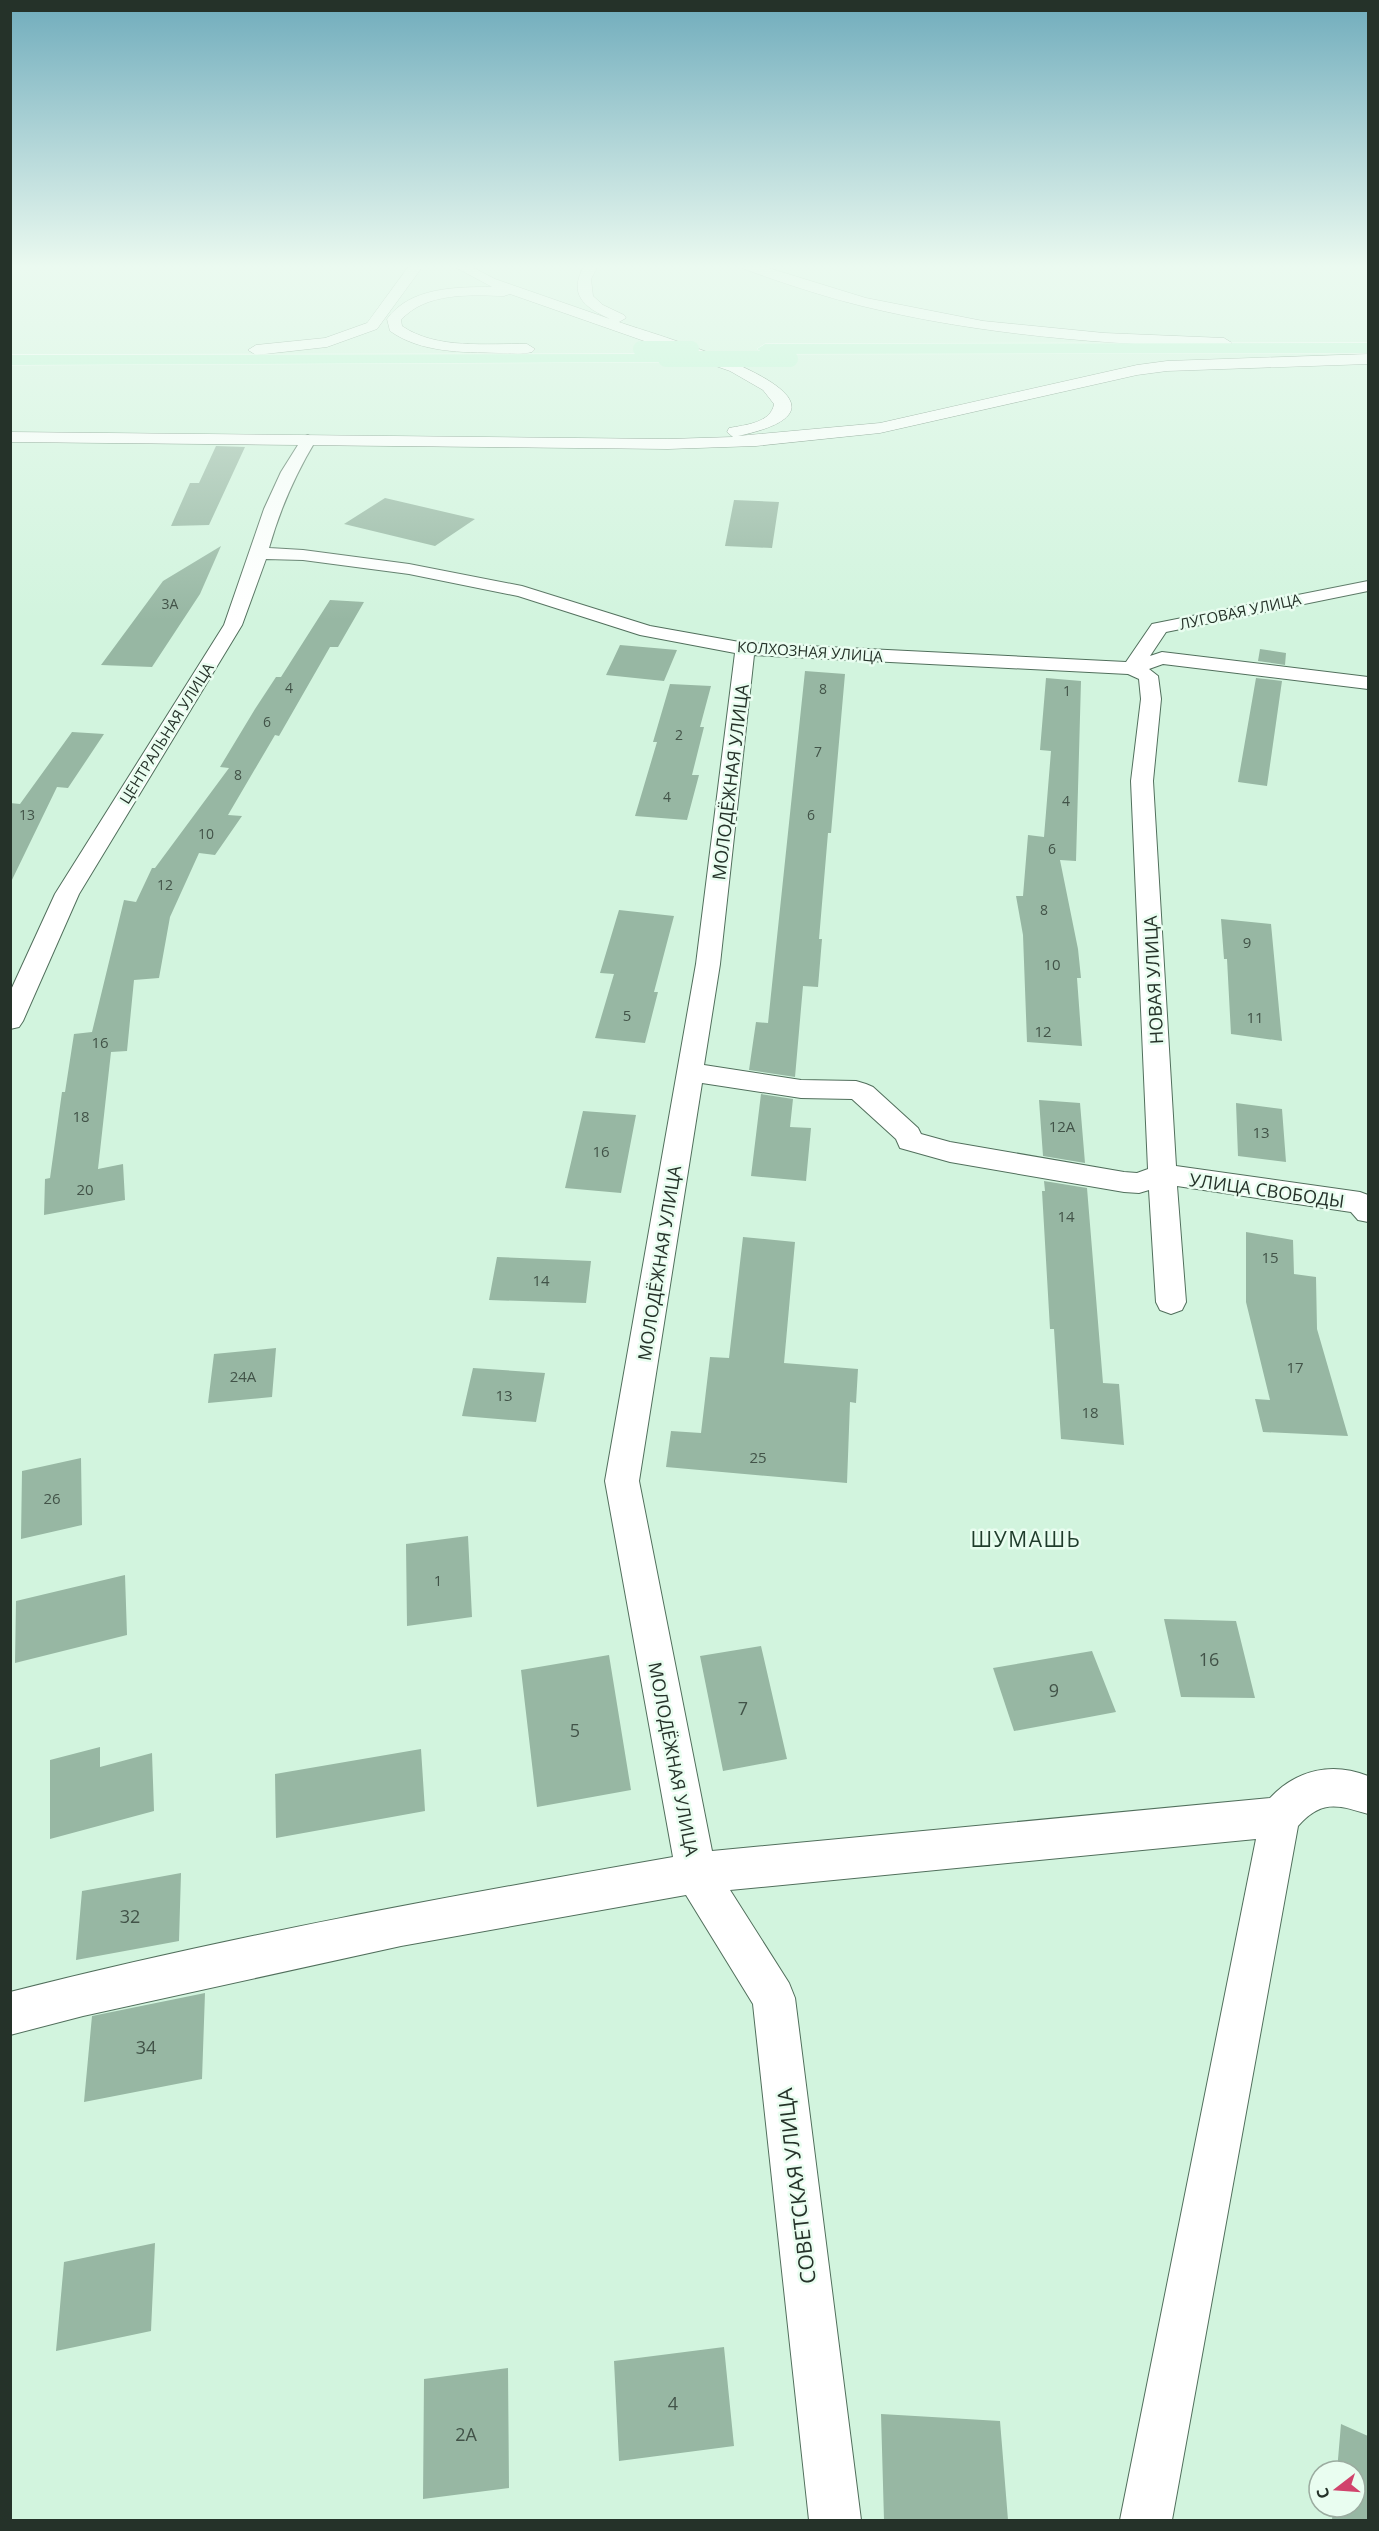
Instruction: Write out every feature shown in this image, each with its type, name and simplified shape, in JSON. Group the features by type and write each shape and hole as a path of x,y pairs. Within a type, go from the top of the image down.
{"main road":[{"path":"329,440 431,434 707,436 754,428 768,422 783,410 783,399 778,392 765,384"},
{"path":"10,437 668,444 756,441 870,429 1073,384"},
{"path":"668,444 749,435 778,426 796,415"}],"street":[{"name":"ЦЕНТРАЛЬНАЯ УЛИЦА","path":"10,1021 67,894 233,625 272,509 289,472 308,440"},
{"name":"КОЛХОЗНАЯ УЛИЦА","path":"259,553 303,555 420,571 522,591 647,631 745,649 1132,668 1162,658 1368,683"},
{"name":"ЛУГОВАЯ УЛИЦА","path":"1132,668 1159,628 1368,586"},
{"name":"МОЛОДЁЖНАЯ УЛИЦА","path":"696,1873 622,1481 708,964 745,649"},
{"name":"НОВАЯ УЛИЦА","path":"1132,668 1148,676 1152,699 1142,781 1162,1174 1171,1302"},
{"path":"690,1072 801,1089 863,1093 901,1128 910,1141 950,1152 1124,1182 1139,1183 1162,1174"},
{"name":"УЛИЦА СВОБОДЫ","path":"1162,1174 1360,1203 1368,1212"},
{"path":"1146,2520 1280,1817 1294,1800 1306,1792 1351,1788 1368,1795"},
{"path":"10,2014 83,1995 401,1925 696,1873 1280,1817"},
{"name":"СОВЕТСКАЯ УЛИЦА","path":"696,1873 774,1998 835,2520"}],"building":[{"path":"216,446 245,447 209,525 171,526 190,483 199,483"},
{"path":"385,498 475,519 435,546 344,524"},
{"path":"734,500 779,502 772,548 725,546"},
{"path":"221,546 200,594 152,667 101,665 163,581"},
{"path":"330,600 364,602 338,647 330,647 279,736 275,735 228,815 242,816 215,855 199,853 170,917 159,978 134,980 127,1051 111,1052 98,1169 123,1164 125,1200 44,1215 45,1179 50,1178 62,1092 65,1092 74,1034 92,1032 124,900 136,902 152,868 155,868 229,768 220,767 276,677 281,677"},
{"path":"620,645 677,650 664,681 606,675"},
{"path":"1260,649 1286,653 1285,665 1258,661"},
{"path":"805,671 845,674 831,833 828,833 819,939 822,939 818,987 803,986 795,1077 749,1070 756,1022 768,1023"},
{"path":"1046,678 1081,681 1076,861 1060,860 1078,949 1081,978 1077,978 1082,1046 1027,1042 1023,935 1016,896 1023,896 1028,835 1044,837 1051,751 1040,750"},
{"path":"1256,678 1282,681 1267,786 1238,782"},
{"path":"670,684 711,686 700,727 704,727 692,775 699,775 687,820 635,816 657,742 653,742"},
{"path":"72,732 104,734 68,788 57,787 10,884 10,803 20,804"},
{"path":"619,910 674,916 654,992 658,992 645,1043 595,1038 614,974 600,973"},
{"path":"1221,919 1271,924 1282,1041 1231,1034 1227,959 1224,959"},
{"path":"761,1094 793,1099 790,1127 811,1128 806,1181 751,1176"},
{"path":"1039,1100 1080,1103 1085,1163 1043,1156"},
{"path":"1236,1103 1282,1109 1286,1162 1238,1156"},
{"path":"583,1111 636,1115 621,1193 565,1188"},
{"path":"1044,1181 1087,1188 1103,1383 1119,1384 1124,1445 1061,1439 1054,1329 1050,1329 1042,1191 1045,1191"},
{"path":"1246,1232 1293,1240 1294,1274 1316,1277 1317,1329 1348,1436 1263,1432 1255,1399 1270,1400 1246,1302"},
{"path":"743,1237 795,1242 784,1363 858,1369 856,1403 850,1402 847,1483 666,1467 671,1431 701,1433 710,1357 729,1358"},
{"path":"497,1257 591,1261 586,1303 489,1300"},
{"path":"276,1348 272,1397 208,1403 214,1354"},
{"path":"473,1368 545,1373 536,1422 462,1416"},
{"path":"81,1458 82,1525 21,1539 22,1471"},
{"path":"468,1536 472,1617 407,1626 406,1544"},
{"path":"125,1575 127,1635 15,1663 16,1601"},
{"path":"1164,1619 1236,1621 1255,1698 1181,1697"},
{"path":"761,1646 787,1759 723,1771 700,1656"},
{"path":"1092,1651 1116,1712 1014,1731 993,1668"},
{"path":"609,1655 631,1790 537,1807 521,1670"},
{"path":"100,1747 100,1767 152,1753 154,1811 50,1839 50,1760"},
{"path":"421,1749 425,1811 276,1838 275,1774"},
{"path":"181,1873 179,1941 76,1960 82,1891"},
{"path":"205,1993 202,2079 84,2102 92,2016"},
{"path":"155,2243 151,2331 56,2351 64,2262"},
{"path":"724,2347 734,2446 619,2461 614,2361"},
{"path":"508,2368 509,2488 423,2499 424,2379"},
{"path":"881,2414 1000,2421 1008,2520 884,2520"},
{"path":"1341,2424 1368,2436 1368,2520 1332,2520 1367,2519 1367,2459 1338,2459"}],"district":[{"name":"ШУМАШЬ","path":"1026,1539"}]}
